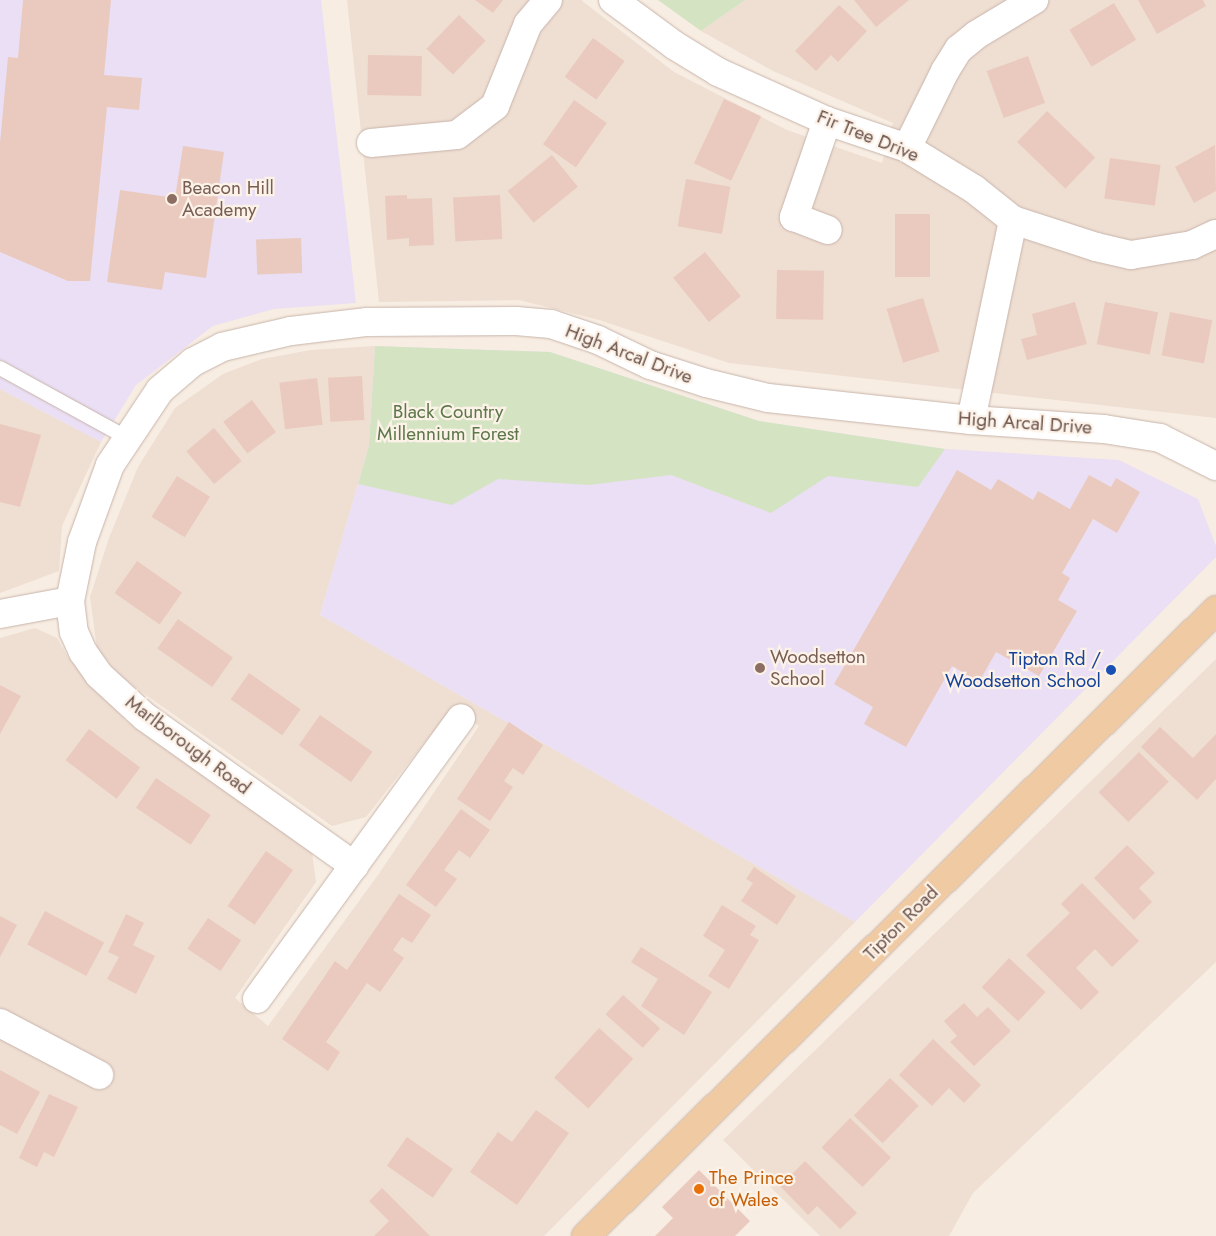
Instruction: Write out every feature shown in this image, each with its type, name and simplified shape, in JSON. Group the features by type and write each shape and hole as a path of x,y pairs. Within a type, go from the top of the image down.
{"main road":[{"name":"Tipton Road","path":"586,1236 1216,610"}],"street":[{"path":"371,142 457,135 495,106 528,24 548,0"},
{"name":"Fir Tree Drive","path":"613,0 674,45 718,72 827,121 907,148 974,189 1013,220 1096,248 1131,255 1192,245 1216,234"},
{"path":"907,148 945,71 959,49 976,35 1034,0"},
{"path":"827,121 794,217 828,230"},
{"path":"971,420 1013,220"},
{"name":"High Arcal Drive","path":"70,601 82,542 110,465 160,390 193,362 222,347 290,330 367,322 516,321 551,324 598,340 650,364 678,374 768,398 971,420 1104,428 1160,438 1216,466"},
{"path":"0,614 70,601"},
{"name":"Marlborough Road","path":"70,601 74,632 83,652 99,675 145,717 355,866"},
{"path":"257,999 461,718"},
{"path":"0,1023 99,1075"}],"lane":[{"path":"0,368 129,439"}],"shaded area":[{"name":"Beacon Hill Academy","path":"0,0 321,0 356,303 274,309 213,326 136,385 101,442 0,389"},
{"path":"347,0 581,0 674,72 787,130 882,163 893,123 773,71 701,31 745,0 1216,0 1216,418 729,363 599,320 519,300 379,302"},
{"path":"375,346 369,446 320,615 855,922 544,1236 0,1236 0,638 35,628 57,638 68,657 126,721 312,852 316,882 235,998 268,1026 378,875 479,726 451,709 366,817 332,826 119,676 97,649 90,597 109,538 138,467 175,408 223,374 262,359 311,350"},
{"name":"Woodsetton School","path":"375,346 550,352 759,421 945,449 1119,460 1198,499 1216,546 1216,557 855,922 320,615 369,446"},
{"path":"0,389 101,442 62,526 59,571 0,593"},
{"path":"1216,659 1216,962 973,1193 949,1236 820,1236 723,1140"}],"green space":[{"path":"658,0 745,0 701,31"},
{"name":"Black Country Millennium Forest","path":"375,346 550,352 759,421 945,449 918,487 828,476 771,513 671,475 589,485 498,479 452,505 358,484 369,446"}],"building":[{"path":"23,0 111,0 104,75 142,78 139,110 107,107 90,281 68,281 0,252 0,143 8,57 18,58"},
{"path":"475,0 503,0 493,13"},
{"path":"854,0 909,0 876,27"},
{"path":"1138,0 1203,0 1206,6 1157,34"},
{"path":"1114,3 1136,40 1092,67 1069,30"},
{"path":"839,5 867,31 838,62 831,55 816,71 795,51"},
{"path":"459,15 486,41 453,75 426,49"},
{"path":"593,38 625,61 596,100 565,77"},
{"path":"368,55 422,56 421,96 367,95"},
{"path":"1028,56 1045,103 1004,118 987,71"},
{"path":"724,99 761,116 731,181 694,163"},
{"path":"574,100 607,123 576,167 543,144"},
{"path":"1047,111 1095,158 1065,188 1017,142"},
{"path":"1215,145 1216,191 1194,203 1175,167"},
{"path":"183,146 224,152 206,278 165,272 162,290 107,282 120,190 175,198"},
{"path":"552,155 578,187 534,223 508,191"},
{"path":"1110,158 1161,165 1155,206 1104,199"},
{"path":"686,179 730,187 722,234 678,226"},
{"path":"407,195 407,199 432,198 434,245 409,246 409,238 387,240 385,196"},
{"path":"500,195 502,239 455,241 453,197"},
{"path":"895,214 930,214 930,277 895,277"},
{"path":"301,238 302,273 257,275 256,240"},
{"path":"705,252 741,296 709,322 673,278"},
{"path":"777,270 824,271 823,320 776,319"},
{"path":"923,298 939,352 903,363 887,309"},
{"path":"1075,302 1087,344 1027,360 1021,339 1037,335 1032,314"},
{"path":"1105,302 1158,312 1150,355 1097,344"},
{"path":"1170,312 1212,320 1204,363 1162,355"},
{"path":"362,376 364,420 330,422 328,378"},
{"path":"317,378 323,425 285,429 279,383"},
{"path":"252,400 276,432 247,454 223,422"},
{"path":"0,424 41,435 20,507 0,502"},
{"path":"214,428 242,461 214,484 186,451"},
{"path":"957,470 991,490 998,479 1033,500 1038,491 1070,509 1089,475 1111,487 1116,478 1140,492 1117,533 1093,519 1062,573 1070,578 1058,600 1077,611 1039,676 996,652 979,682 952,666 906,747 864,724 873,707 834,684"},
{"path":"177,476 210,497 185,537 152,517"},
{"path":"137,561 182,593 160,624 115,593"},
{"path":"178,619 233,657 212,687 157,648"},
{"path":"249,673 301,709 282,735 231,699"},
{"path":"0,685 21,696 0,734"},
{"path":"320,715 372,752 351,782 299,745"},
{"path":"509,722 543,745 523,775 513,768 504,781 513,787 490,821 457,799"},
{"path":"1160,727 1193,758 1216,734 1216,779 1197,800 1141,747"},
{"path":"89,729 140,768 117,799 66,760"},
{"path":"1139,752 1169,782 1128,822 1099,792"},
{"path":"156,778 211,815 191,845 136,808"},
{"path":"461,809 490,830 470,858 459,850 444,870 457,879 436,907 406,885"},
{"path":"1127,845 1155,873 1139,888 1152,902 1134,920 1094,878"},
{"path":"266,851 293,870 255,925 228,906"},
{"path":"754,867 796,896 777,925 741,901 753,883 746,879"},
{"path":"1082,883 1139,941 1112,967 1095,949 1076,968 1099,992 1081,1010 1026,955 1070,913 1061,904"},
{"path":"399,894 431,915 412,943 402,937 393,950 404,958 380,992 367,983 326,1042 340,1052 328,1071 282,1039 335,961 347,970"},
{"path":"722,905 756,926 750,935 759,940 729,989 708,976 725,950 703,936"},
{"path":"45,911 104,942 86,976 27,945"},
{"path":"126,914 144,923 133,945 155,956 136,994 107,979 119,957 108,952"},
{"path":"0,916 17,925 0,957"},
{"path":"208,918 241,940 220,971 187,949"},
{"path":"641,947 712,992 684,1035 641,1006 658,979 631,962"},
{"path":"1009,958 1046,992 1018,1021 982,987"},
{"path":"623,995 660,1028 643,1048 606,1014"},
{"path":"964,1003 977,1017 988,1007 1011,1031 974,1066 950,1042 957,1036 944,1021"},
{"path":"599,1028 633,1059 588,1109 554,1078"},
{"path":"933,1039 981,1085 964,1103 949,1088 932,1106 899,1075"},
{"path":"0,1070 40,1092 17,1134 0,1125"},
{"path":"890,1078 919,1106 883,1143 854,1115"},
{"path":"49,1094 78,1107 54,1157 44,1152 37,1167 19,1158"},
{"path":"536,1110 569,1133 517,1205 470,1172 498,1132 512,1142"},
{"path":"850,1118 891,1158 863,1187 822,1147"},
{"path":"407,1137 453,1169 433,1198 387,1166"},
{"path":"805,1161 857,1213 840,1229 817,1206 808,1215 780,1186"},
{"name":"The Prince of Wales","path":"699,1170 750,1221 735,1236 655,1236 673,1218 662,1207"},
{"path":"382,1188 430,1236 374,1236 389,1221 369,1201"}],"place":[{"name":"Beacon Hill Academy","path":"172,199"},
{"name":"Woodsetton School","path":"760,668"},
{"name":"Tipton Rd / Woodsetton School","path":"1111,670"},
{"name":"The Prince of Wales","path":"699,1189"}]}
